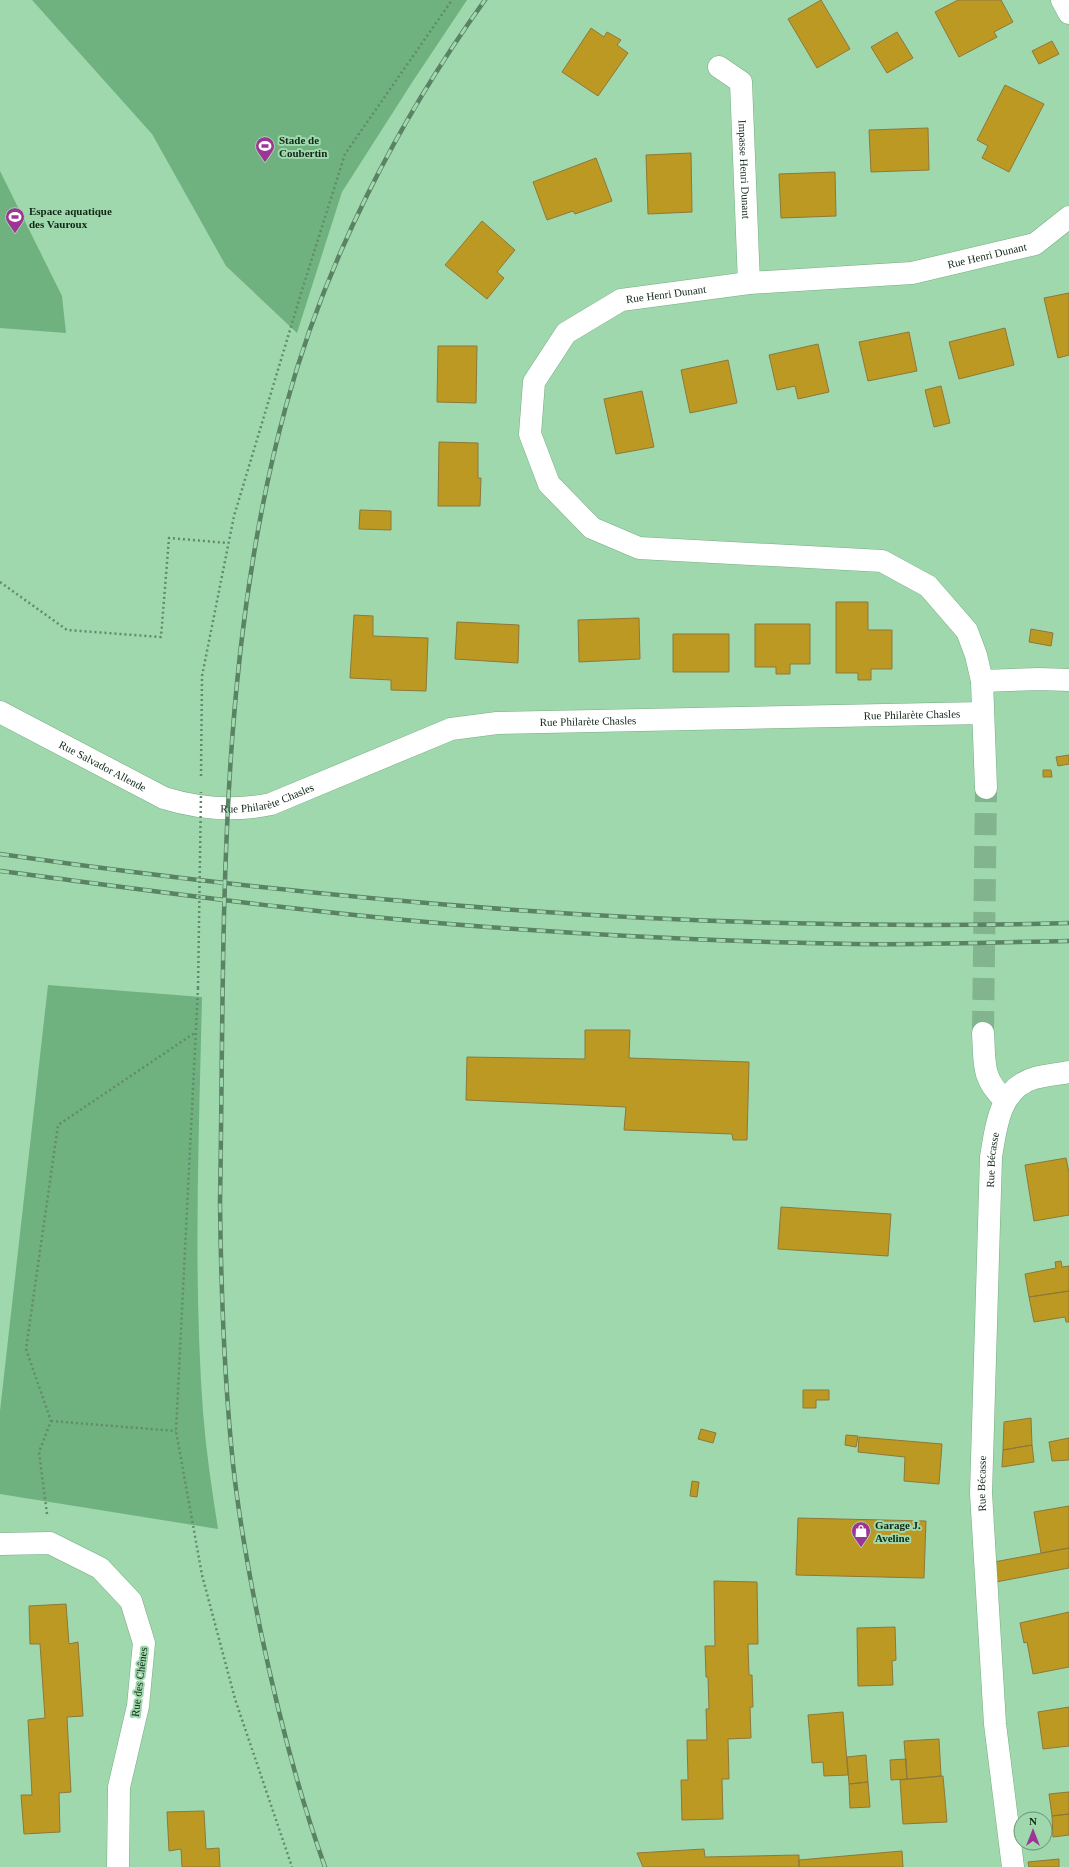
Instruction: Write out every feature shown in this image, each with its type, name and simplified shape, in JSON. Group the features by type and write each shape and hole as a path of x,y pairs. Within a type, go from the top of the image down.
{"street":[{"path":"1062,0 1069,14"},
{"name":"Impasse Henri Dunant","path":"719,67 741,82 749,283"},
{"name":"Rue Henri Dunant","path":"986,788 982,681 976,655 967,631 928,586 882,561 639,548 592,528 549,484 530,434 534,382 566,333 621,300 749,283 912,273 1035,244 1069,217"},
{"path":"982,681 1039,679 1069,680"},
{"name":"Rue Salvador Allende","path":"0,712 164,798 185,804 205,801"},
{"name":"Rue Philarète Chasles","path":"205,801 252,808 271,804 451,729 497,723 983,713"},
{"path":"983,1033 985,1068 988,1078 994,1090 1005,1100 1014,1090 1030,1080 1069,1072"},
{"name":"Rue Bécasse","path":"1005,1100 998,1117 991,1157 981,1493 995,1724 1013,1867"},
{"name":"Rue des Chênes","path":"0,1544 50,1543 100,1568 131,1601 144,1643 138,1706 119,1787 118,1867"}],"path":[{"path":"201,777 202,676 234,516 299,298 345,154 452,0"},
{"path":"0,582 67,630 161,637 169,538 228,543"},
{"path":"201,784 205,801 198,988 176,1431 202,1575 238,1706 292,1867"},
{"path":"50,1543 40,1452 51,1421 26,1349 58,1125 196,1032"},
{"path":"51,1421 176,1431"}],"green space":[{"name":"Stade de Coubertin","path":"32,0 467,0 342,192 297,333 226,266 152,134"},
{"name":"Espace aquatique des Vauroux","path":"0,171 62,296 66,333 0,328"},
{"path":"48,985 202,997 198,1153 198,1308 204,1427 218,1529 0,1494 0,1411"}],"building":[{"path":"821,0 850,49 817,68 788,19"},
{"path":"958,0 1001,0 1013,22 994,32 997,37 959,57 935,12"},
{"path":"591,28 604,37 607,32 621,40 617,45 628,53 598,96 562,72"},
{"path":"897,32 913,58 887,73 871,47"},
{"path":"1052,41 1059,54 1039,64 1032,51"},
{"path":"1005,85 1044,104 1009,172 982,158 988,146 977,140"},
{"path":"928,128 929,170 871,172 869,130"},
{"path":"691,153 692,212 648,214 646,155"},
{"path":"596,158 612,201 575,214 573,211 547,220 533,182"},
{"path":"835,172 836,216 781,218 779,174"},
{"path":"482,221 515,250 497,272 504,278 487,299 445,265"},
{"path":"1069,293 1069,355 1058,358 1044,298"},
{"path":"1005,328 1014,365 959,379 949,342"},
{"path":"909,332 917,371 868,381 859,342"},
{"path":"818,344 829,392 798,399 795,386 777,390 769,355"},
{"path":"438,346 477,346 476,403 437,402"},
{"path":"728,360 737,403 690,413 681,370"},
{"path":"941,386 950,423 934,427 925,390"},
{"path":"642,391 654,447 616,454 604,399"},
{"path":"439,442 478,443 478,478 481,478 480,506 438,506"},
{"path":"360,510 391,511 391,530 359,529"},
{"path":"836,602 868,602 868,630 892,630 892,669 871,669 871,680 858,680 858,673 836,673"},
{"path":"354,615 373,616 373,636 428,638 426,691 391,690 391,680 350,678"},
{"path":"639,618 640,659 579,662 578,620"},
{"path":"457,622 519,625 518,663 455,659"},
{"path":"755,624 810,624 810,664 790,664 790,674 776,674 776,667 755,667"},
{"path":"1031,629 1053,633 1051,646 1029,642"},
{"path":"673,634 729,634 729,672 673,672"},
{"path":"1069,755 1069,764 1058,766 1056,757"},
{"path":"1043,770 1051,770 1052,777 1043,777"},
{"path":"585,1030 630,1030 629,1058 749,1062 747,1140 733,1140 732,1134 624,1130 626,1107 466,1100 467,1057 585,1059"},
{"path":"1066,1158 1069,1173 1069,1215 1034,1221 1025,1165"},
{"path":"781,1207 891,1214 888,1256 778,1249"},
{"path":"1061,1261 1062,1267 1069,1266 1069,1291 1029,1297 1025,1274 1056,1268 1055,1262"},
{"path":"1069,1291 1069,1322 1066,1322 1065,1317 1034,1322 1029,1297"},
{"path":"803,1390 829,1390 829,1400 816,1400 816,1408 803,1408"},
{"path":"1031,1418 1032,1445 1003,1450 1004,1422"},
{"path":"701,1429 716,1433 713,1443 698,1439"},
{"path":"846,1435 858,1436 856,1447 845,1445"},
{"path":"859,1437 942,1444 939,1484 904,1481 905,1457 858,1452"},
{"path":"1069,1438 1069,1460 1052,1461 1049,1442"},
{"path":"1032,1445 1034,1462 1002,1467 1003,1450"},
{"path":"692,1481 699,1482 697,1497 690,1496"},
{"path":"1069,1506 1069,1548 1041,1553 1034,1512"},
{"name":"Garage J. Aveline","path":"798,1518 926,1521 924,1578 796,1575"},
{"path":"1069,1548 1069,1568 996,1582 994,1562"},
{"path":"714,1581 757,1582 758,1644 748,1644 749,1675 752,1675 753,1707 750,1707 751,1738 728,1739 729,1779 722,1779 723,1819 682,1820 681,1780 688,1780 687,1740 707,1740 706,1709 709,1709 705,1646 715,1646"},
{"path":"66,1604 69,1644 78,1642 83,1716 67,1717 71,1792 59,1793 60,1832 24,1834 21,1795 32,1795 28,1720 45,1718 40,1644 30,1644 29,1606"},
{"path":"1069,1612 1069,1667 1033,1674 1027,1642 1024,1643 1020,1623"},
{"path":"895,1627 896,1660 892,1661 893,1685 858,1686 857,1628"},
{"path":"1069,1707 1069,1746 1043,1749 1038,1712"},
{"path":"843,1712 848,1775 824,1776 823,1762 812,1763 808,1715"},
{"path":"939,1739 941,1776 907,1779 904,1741"},
{"path":"866,1755 868,1782 849,1784 847,1757"},
{"path":"906,1759 907,1779 891,1780 890,1760"},
{"path":"943,1776 947,1822 903,1824 900,1780"},
{"path":"868,1782 870,1807 850,1808 849,1784"},
{"path":"1069,1792 1069,1814 1053,1816 1049,1794"},
{"path":"204,1811 206,1849 219,1848 220,1867 182,1867 181,1849 169,1851 167,1812"},
{"path":"1069,1814 1069,1835 1053,1837 1053,1816"},
{"path":"704,1849 705,1857 799,1855 799,1867 643,1867 637,1853"},
{"path":"902,1851 903,1867 799,1867 799,1860"},
{"path":"1059,1859 1059,1867 1029,1867 1028,1862"}],"tunnel":[{"path":"983,1033 986,788"}],"railway":[{"path":"325,1867 305,1808 288,1749 260,1628 238,1505 227,1399 222,1301 220,1202 222,1002 228,801 235,702 246,602 263,504 286,406 302,352 321,299 343,246 368,194 394,144 423,94 453,46 485,0"},
{"path":"0,854 266,888 400,901 533,911 667,919 801,924 935,925 1069,923"},
{"path":"0,871 304,910 426,922 624,936 853,944 1069,941"}],"place":[{"name":"Stade de Coubertin","path":"265,163"},
{"name":"Espace aquatique des Vauroux","path":"15,234"},
{"name":"Garage J. Aveline","path":"861,1548"}]}
